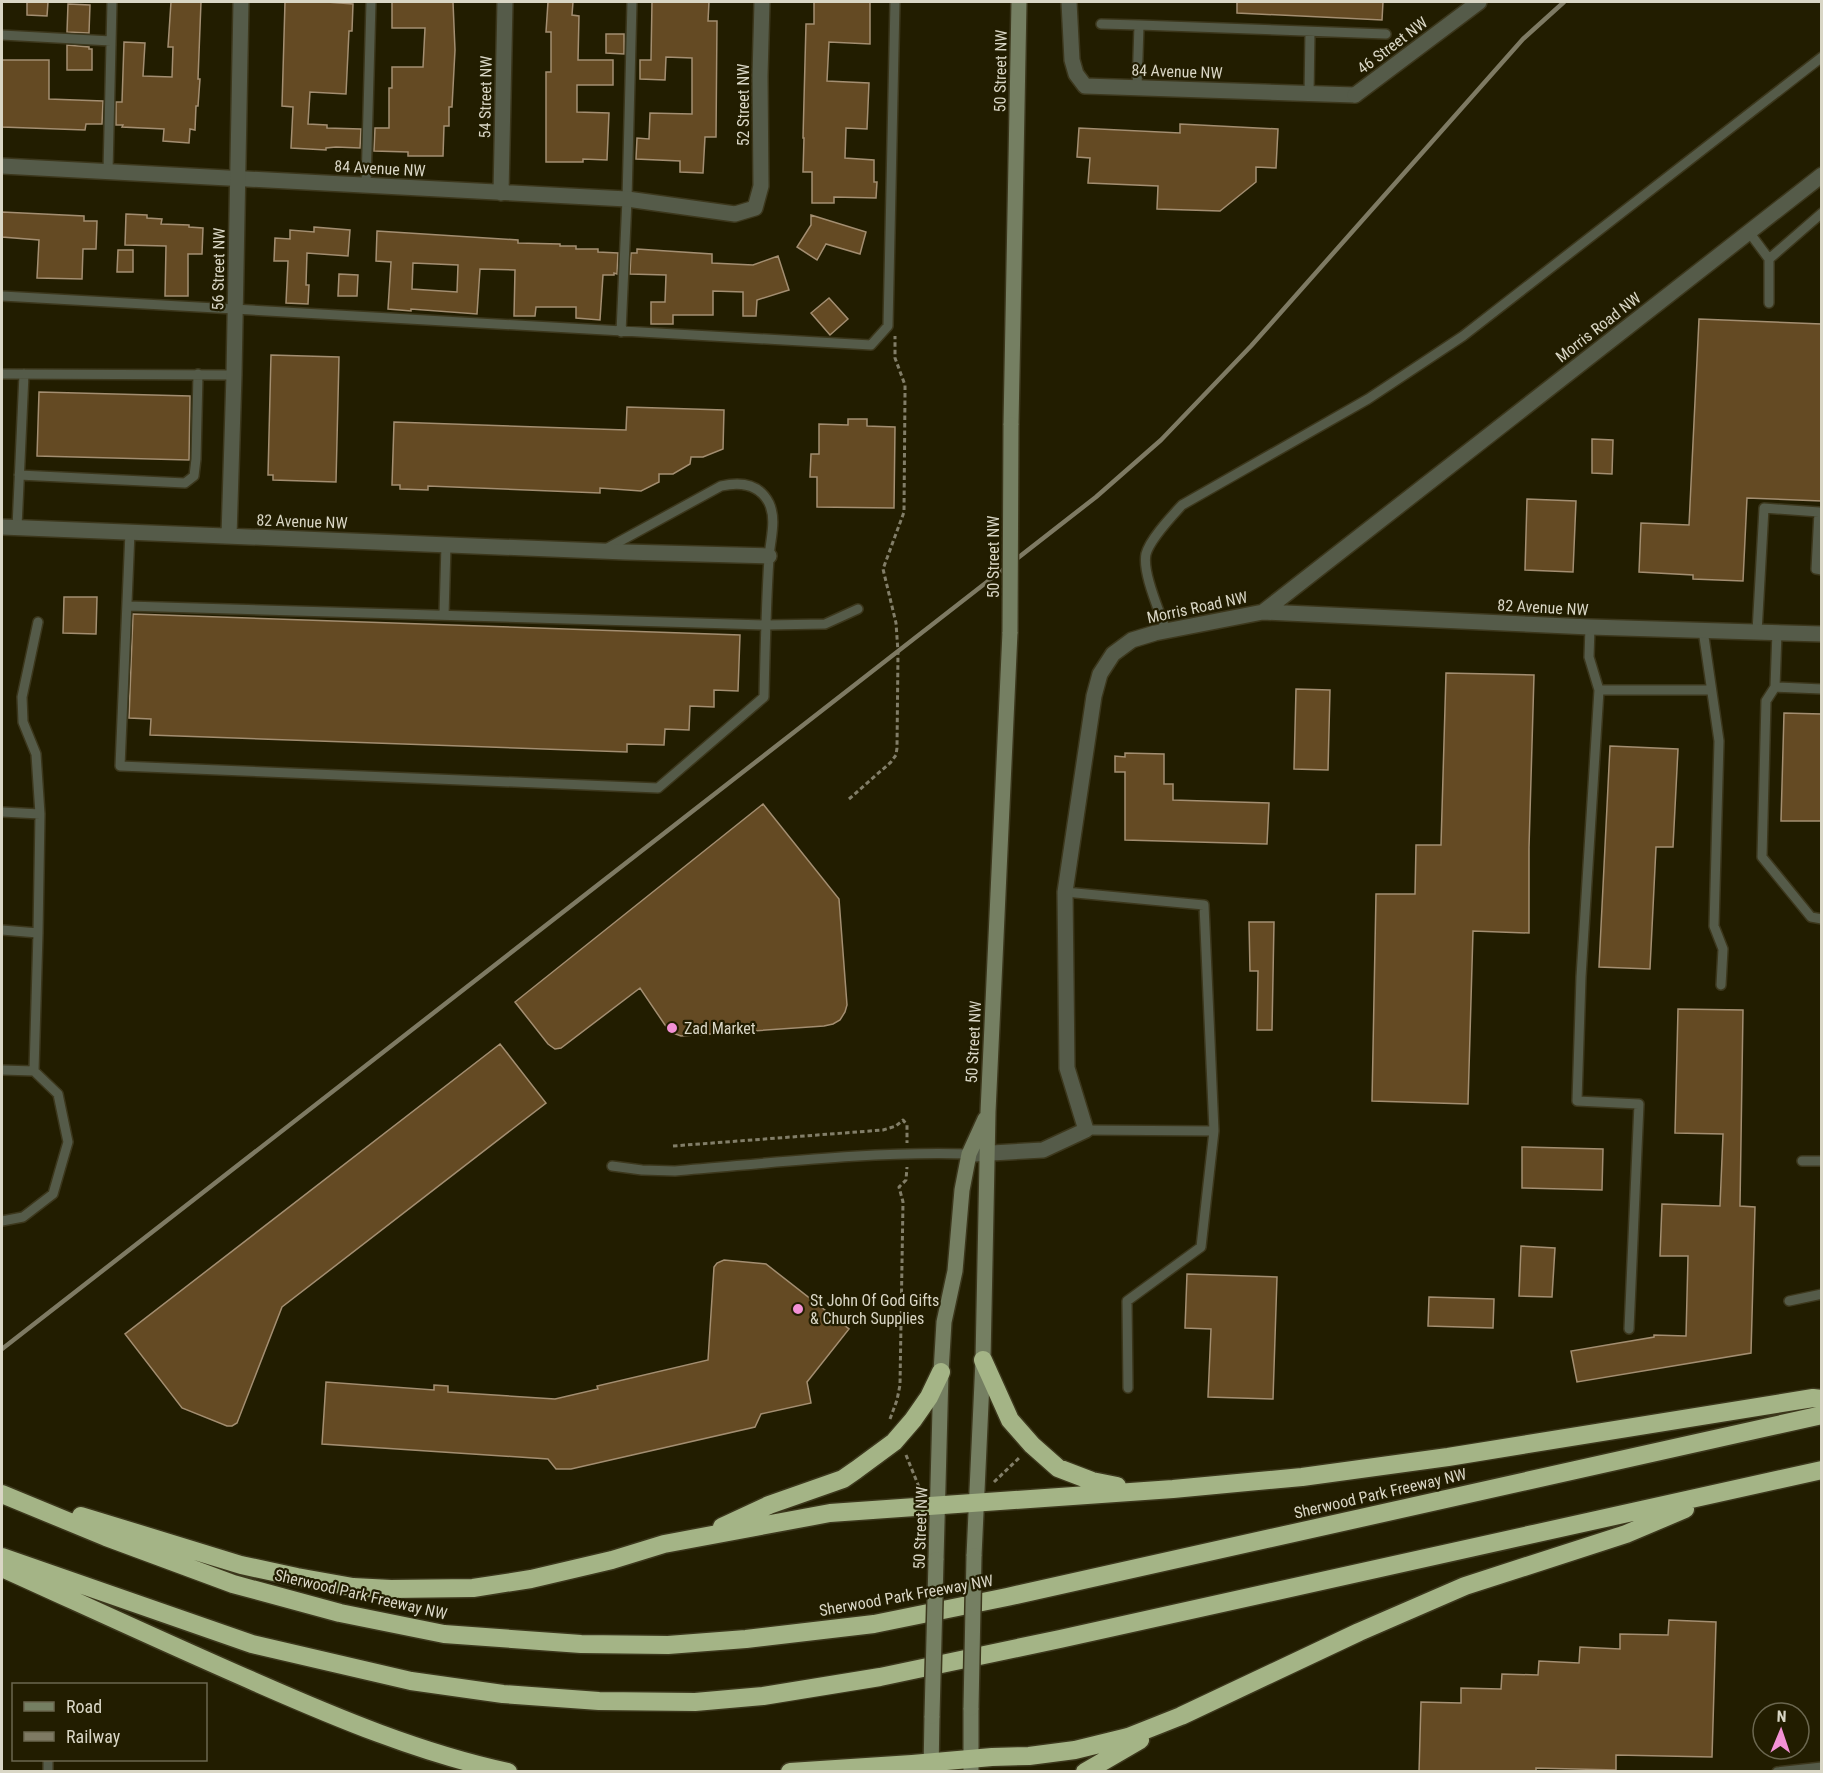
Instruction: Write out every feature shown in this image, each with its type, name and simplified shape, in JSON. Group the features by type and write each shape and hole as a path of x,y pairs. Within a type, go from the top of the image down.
{"highway":[{"path":"983,1360 1010,1420 1032,1445 1058,1468 1092,1481 1142,1491"},
{"path":"705,1536 759,1509 843,1479 899,1437 929,1397 941,1372"},
{"path":"2,1494 127,1529 241,1565 297,1577 352,1587 473,1588 531,1579 612,1560 664,1544 830,1513 1142,1491 1324,1474 1448,1457 1813,1398 1821,1399"},
{"name":"Sherwood Park Freeway NW","path":"2,1494 106,1537 232,1584 340,1613 444,1634 580,1644 668,1645 746,1639 862,1625 919,1615 1821,1415"},
{"path":"2,1557 252,1644 411,1681 503,1694 599,1701 695,1702 763,1696 880,1677 1060,1640 1821,1470"},
{"path":"790,1772 971,1765 1075,1750 1128,1737 1181,1716 1359,1632 1466,1586 1626,1534 1727,1492"},
{"path":"2,1568 200,1658 349,1722 467,1763 508,1772"},
{"path":"1085,1772 1181,1716"}],"main road":[{"name":"50 Street NW","path":"971,1765 974,1556 983,1360 988,1113 1010,632 1011,425 1019,2"},
{"name":"50 Street NW","path":"931,1767 944,1322 955,1270 962,1190 969,1154 988,1113"}],"street":[{"name":"56 Street NW","path":"229,536 242,2"},
{"name":"54 Street NW","path":"501,193 505,2"},
{"name":"52 Street NW","path":"755,208 761,186 762,2"},
{"name":"84 Avenue NW","path":"1069,2 1072,60 1076,74 1085,86 1355,95"},
{"name":"46 Street NW","path":"1355,95 1479,2"},
{"name":"84 Avenue NW","path":"2,166 627,199 735,214 755,208"},
{"name":"Morris Road NW","path":"1086,1130 1066,1068 1065,892 1094,696 1100,674 1113,654 1132,640 1263,612 1821,175"},
{"name":"82 Avenue NW","path":"9,527 769,556"},
{"name":"82 Avenue NW","path":"1263,612 1590,627 1821,634"},
{"path":"969,1154 1043,1150 1086,1130"}],"lane":[{"path":"108,171 112,2"},
{"path":"366,185 371,2"},
{"path":"621,332 632,2"},
{"path":"2,296 871,345 888,326 895,2"},
{"path":"1101,24 1386,34"},
{"path":"1137,87 1139,25"},
{"path":"1310,32 1310,94"},
{"path":"2,35 111,41"},
{"path":"1166,631 1148,579 1146,555 1161,527 1182,505 1368,399 1463,336 1821,57"},
{"path":"1769,259 1821,213"},
{"path":"1749,232 1769,259 1769,303"},
{"path":"2,374 234,375"},
{"path":"9,527 19,475 24,374"},
{"path":"19,475 185,483 194,476 198,374"},
{"path":"130,532 120,766 658,788 764,698 769,556 773,521 769,503 760,490 749,485 735,483 721,486 602,551"},
{"path":"1757,632 1764,508 1819,512 1816,569 1821,570"},
{"path":"444,615 446,545"},
{"path":"127,606 766,624 825,624 858,609"},
{"path":"34,1071 40,814 36,754 23,722 22,697 38,622"},
{"path":"1590,627 1589,657 1599,690 1581,977 1577,1101 1639,1104 1629,1329"},
{"path":"1703,630 1719,741 1714,926 1723,949 1721,985"},
{"path":"1777,632 1775,687 1766,701 1762,857 1811,917 1821,919"},
{"path":"1775,687 1821,689"},
{"path":"1599,690 1711,690"},
{"path":"2,812 40,814"},
{"path":"1065,892 1204,905 1214,1131 1201,1247 1127,1301 1128,1388"},
{"path":"2,930 38,933"},
{"path":"2,1070 34,1071 58,1094 68,1142 53,1194 23,1217 2,1221"},
{"path":"1086,1130 1214,1131"},
{"path":"612,1166 675,1171 908,1153 969,1154"},
{"path":"1802,1161 1821,1161"},
{"path":"1789,1300 1821,1294"},
{"path":"1777,1772 1821,1767"}],"path":[{"path":"849,799 891,762 896,755 897,748 896,623 883,569 904,512 905,385 895,358 896,334"},
{"path":"673,1146 883,1130 890,1129 903,1120 907,1125 906,1180 899,1187 903,1202 900,1385 897,1400 885,1427 899,1437 919,1487"}],"building":[{"path":"27,2 48,2 47,16 27,15"},
{"path":"171,2 201,2 198,106 196,106 195,130 190,129 189,143 163,141 164,129 116,125 116,102 122,102 124,42 145,43 143,76 172,77 173,47 168,47"},
{"path":"285,2 353,4 352,31 349,31 346,94 310,92 308,124 327,125 327,128 361,129 360,148 336,147 326,148 326,150 291,148 293,107 282,106"},
{"path":"392,2 453,2 455,50 452,107 449,107 449,126 444,126 443,156 408,156 408,152 374,151 375,128 389,128 389,88 392,88 392,67 423,67 425,28 392,28"},
{"path":"548,2 573,2 572,15 579,16 578,60 613,60 613,85 577,85 577,112 609,113 607,160 546,162 546,72 551,72 551,32 546,32"},
{"path":"652,2 709,2 708,21 717,21 716,137 705,137 703,173 680,172 680,161 636,159 637,138 649,139 650,113 692,114 692,58 666,57 665,80 640,79 640,60 651,60"},
{"path":"814,2 870,2 870,44 829,42 827,81 869,83 867,129 846,128 845,158 874,160 874,182 877,182 876,198 834,197 834,203 812,203 812,172 803,172 803,138 806,24 814,24"},
{"path":"1237,2 1383,2 1382,20 1237,13"},
{"path":"68,4 90,5 89,33 67,32"},
{"path":"606,34 624,34 624,54 606,53"},
{"path":"67,45 92,49 92,70 67,70"},
{"path":"2,60 49,60 49,99 103,101 102,124 86,124 85,130 2,127"},
{"path":"1180,124 1278,129 1276,168 1256,167 1256,182 1220,211 1157,209 1158,186 1088,183 1090,158 1077,157 1079,128 1180,133"},
{"path":"2,212 84,216 84,221 97,221 96,249 83,249 82,279 37,278 39,240 2,237"},
{"path":"126,214 147,215 147,218 162,219 161,224 203,228 202,254 188,254 188,296 165,296 166,246 125,245"},
{"path":"811,215 866,232 860,254 826,244 817,260 797,247 811,225"},
{"path":"314,227 350,230 348,256 307,253 308,304 286,303 288,261 274,261 275,238 290,239 290,230 314,232"},
{"path":"377,231 518,240 518,243 560,244 560,246 576,246 576,249 598,249 598,252 618,253 617,274 603,275 600,320 576,318 576,307 536,307 535,316 514,316 515,270 480,269 477,314 388,309 391,262 376,261","holes":["413,263 458,265 457,292 412,289"]},
{"path":"637,249 712,254 712,263 753,265 778,256 789,290 757,300 756,316 743,316 743,292 713,291 713,315 673,315 673,324 651,324 651,302 665,302 666,275 630,274 631,253 637,253"},
{"path":"118,250 133,250 133,272 117,272"},
{"path":"339,274 358,275 357,296 338,296"},
{"path":"829,298 848,319 830,335 811,313"},
{"path":"1699,319 1821,324 1821,501 1747,498 1743,581 1693,579 1693,575 1639,572 1641,523 1689,525"},
{"path":"271,355 339,357 336,482 273,480 273,475 268,475"},
{"path":"39,392 190,396 189,460 37,456"},
{"path":"627,407 724,410 723,449 703,457 691,457 690,464 673,474 659,474 659,482 641,491 600,488 600,493 428,486 428,490 400,489 400,485 392,485 394,422 626,430"},
{"path":"848,419 867,419 867,426 895,427 894,508 817,507 817,477 810,477 811,454 819,454 819,424 848,425"},
{"path":"1592,439 1613,440 1612,474 1592,473"},
{"path":"1527,499 1576,501 1573,572 1525,570"},
{"path":"64,597 97,597 96,634 63,633"},
{"path":"133,614 740,635 738,691 714,690 714,707 690,706 689,730 665,729 664,745 627,744 627,752 150,735 151,719 129,718"},
{"path":"1446,673 1534,675 1529,933 1473,931 1468,1104 1372,1101 1376,894 1415,894 1416,845 1441,845"},
{"path":"1296,689 1330,690 1328,770 1294,769"},
{"path":"1784,713 1821,714 1821,821 1781,821"},
{"path":"1610,746 1678,749 1673,847 1656,847 1650,969 1599,967"},
{"path":"1125,753 1164,754 1164,784 1173,784 1173,800 1269,803 1267,844 1125,840 1125,772 1115,772 1115,756 1125,757"},
{"path":"763,804 839,899 847,1005 840,1020 824,1026 681,1036 673,1033 665,1025 640,988 561,1048 555,1049 548,1044 515,1002"},
{"path":"1249,922 1274,922 1272,1030 1257,1030 1258,971 1250,971"},
{"path":"1678,1009 1743,1010 1740,1206 1755,1207 1751,1353 1577,1382 1571,1351 1654,1337 1654,1335 1686,1336 1688,1256 1660,1256 1662,1204 1720,1206 1723,1134 1675,1133"},
{"path":"500,1044 546,1103 282,1307 237,1423 227,1426 182,1408 125,1334"},
{"path":"1522,1147 1603,1149 1602,1190 1522,1188"},
{"path":"1521,1246 1555,1248 1552,1297 1519,1296"},
{"path":"724,1260 766,1264 849,1329 807,1382 811,1403 761,1414 755,1427 571,1469 556,1469 548,1459 322,1444 326,1382 434,1390 434,1385 448,1386 448,1392 555,1399 598,1389 597,1386 708,1360 714,1267"},
{"path":"1187,1274 1277,1277 1273,1399 1208,1397 1211,1329 1185,1328"},
{"path":"1429,1297 1494,1299 1493,1328 1428,1326"},
{"path":"1669,1620 1716,1622 1712,1757 1616,1755 1616,1770 1536,1768 1536,1772 1419,1772 1421,1702 1461,1703 1461,1688 1501,1689 1502,1674 1538,1675 1539,1661 1579,1663 1580,1647 1620,1649 1620,1634 1668,1635"}],"railway":[{"path":"2,1349 1096,497 1161,440 1251,346 1523,39 1564,2"}],"place":[{"name":"Zad Market","path":"672,1028"},
{"name":"St John Of God Gifts & Church Supplies","path":"798,1309"}]}
